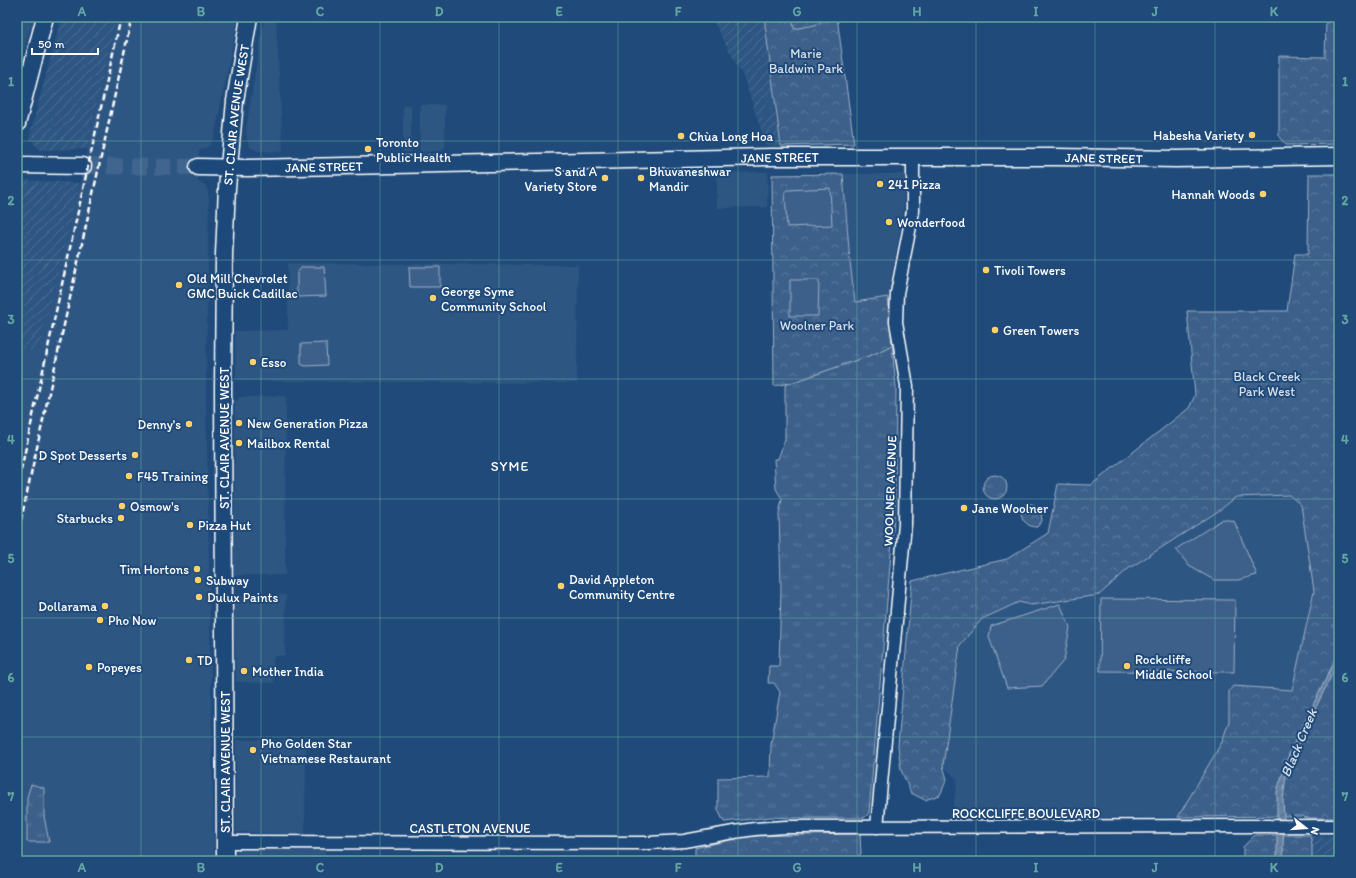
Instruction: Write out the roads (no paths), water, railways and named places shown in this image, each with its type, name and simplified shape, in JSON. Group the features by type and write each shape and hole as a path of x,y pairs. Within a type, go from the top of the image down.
{"main road":[{"path":"17,124 45,17"},
{"name":"ST. CLAIR AVENUE WEST","path":"225,861 223,390 224,254 235,101 249,17"},
{"name":"JANE STREET","path":"198,167 229,168 765,157 1176,159 1339,156"},
{"path":"17,165 83,166"}],"street":[{"name":"WOOLNER AVENUE","path":"877,827 905,524 907,386 896,322 897,297 913,211 913,157"},
{"name":"ROCKCLIFFE BOULEVARD","path":"714,835 755,828 812,827 1339,826"},
{"name":"CASTLETON AVENUE","path":"225,842 648,843 684,842 714,835"}],"water":[{"path":"1339,652 1339,660 1298,744 1286,775 1283,800 1284,861 1277,861 1277,791 1289,754"}],"tunnel":[{"path":"83,166 198,167"}],"railway":[{"path":"17,488 121,17"},
{"path":"17,538 132,17"}],"place":[{"name":"Habesha Variety","path":"1252,135"},
{"name":"Chùa Long Hoa","path":"681,136"},
{"name":"Toronto Public Health","path":"368,149"},
{"name":"S and A Variety Store","path":"605,178"},
{"name":"Bhuvaneshwar Mandir","path":"641,178"},
{"name":"241 Pizza","path":"880,184"},
{"name":"Hannah Woods","path":"1263,194"},
{"name":"Wonderfood","path":"889,222"},
{"name":"Tivoli Towers","path":"986,270"},
{"name":"Old Mill Chevrolet GMC Buick Cadillac","path":"179,285"},
{"name":"George Syme Community School","path":"433,298"},
{"name":"Green Towers","path":"995,330"},
{"name":"Esso","path":"253,362"},
{"name":"New Generation Pizza","path":"239,423"},
{"name":"Denny's","path":"189,424"},
{"name":"Mailbox Rental","path":"239,443"},
{"name":"D Spot Desserts","path":"135,455"},
{"name":"F45 Training","path":"129,476"},
{"name":"Osmow's","path":"122,506"},
{"name":"Jane Woolner","path":"964,508"},
{"name":"Starbucks","path":"121,518"},
{"name":"Pizza Hut","path":"190,525"},
{"name":"Tim Hortons","path":"197,569"},
{"name":"Subway","path":"198,580"},
{"name":"David Appleton Community Centre","path":"561,586"},
{"name":"Dulux Paints","path":"199,597"},
{"name":"Dollarama","path":"105,606"},
{"name":"Pho Now","path":"100,620"},
{"name":"TD","path":"189,660"},
{"name":"Rockcliffe Middle School","path":"1127,666"},
{"name":"Popeyes","path":"89,667"},
{"name":"Mother India","path":"244,671"},
{"name":"Pho Golden Star Vietnamese Restaurant","path":"253,750"}],"district":[{"name":"SYME","path":"510,466"}],"park label":[{"name":"Marie Baldwin Park","path":"806,60"},
{"name":"Woolner Park","path":"817,325"},
{"name":"Black Creek Park West","path":"1267,384"}],"water label":[{"name":"Black Creek","path":"1299,743"}]}
